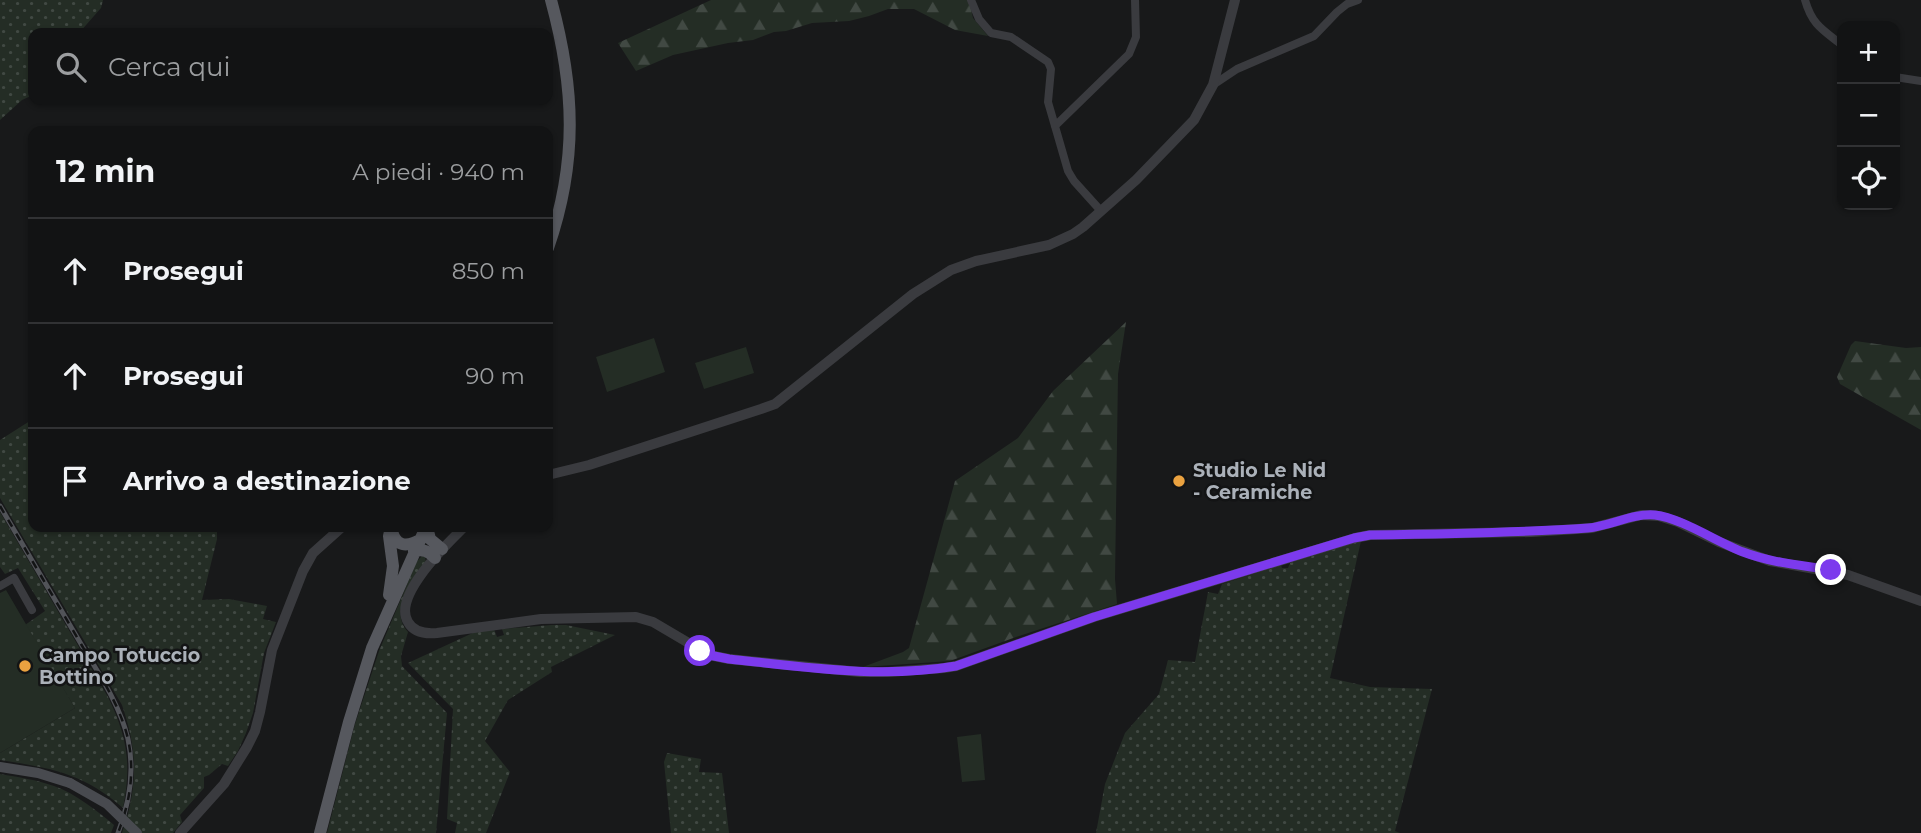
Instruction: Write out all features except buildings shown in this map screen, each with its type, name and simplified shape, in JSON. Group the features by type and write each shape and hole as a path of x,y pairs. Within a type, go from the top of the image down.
{"main road":[{"path":"551,0 564,53 570,102 565,183 553,229"},
{"path":"384,619 393,576 390,532"},
{"path":"392,532 400,544 417,546 438,554"},
{"path":"320,833 360,683 384,619 424,532"},
{"path":"428,532 438,554"},
{"path":"0,767 38,773 70,783 107,804 137,833"}],"street":[{"path":"971,0 979,19 991,33 1011,37 1048,62 1051,69 1048,102 1068,171 1101,211"},
{"path":"1055,126 1129,54 1136,37 1135,0"},
{"path":"553,474 775,404 914,294 951,270 976,261 1049,245 1073,234 1136,180 1194,120 1213,85 1235,0"},
{"path":"1213,85 1237,69 1314,36 1337,12 1358,0"},
{"path":"1805,0 1812,20 1837,41"},
{"path":"1900,78 1921,81"},
{"path":"459,532 438,554 405,603 405,617 418,632 437,633 541,620 636,617 653,622 709,655 876,673 956,666 1094,617 1361,536 1592,528 1642,515 1659,516 1678,522 1719,542 1770,561 1848,575 1921,601"},
{"path":"183,830 224,784 247,747 260,712 272,650 303,571 313,553 336,532"},
{"path":"0,586 14,578 32,610"}],"green space":[{"path":"0,0 103,0 101,8 83,28 28,28 28,97 0,120"},
{"path":"711,0 969,0 973,18 988,36 955,30 914,9 888,9 849,21 812,23 753,40 673,55 636,71 618,43"},
{"path":"1126,322 1118,374 1115,579 1117,604 950,661 863,667 909,648 955,481 1018,438 1053,391"},
{"path":"654,338 665,372 607,392 596,357"},
{"path":"1855,341 1906,348 1921,347 1921,430 1840,384 1837,377"},
{"path":"746,347 754,373 704,389 695,363"},
{"path":"28,422 28,532 217,532 202,600 229,599 267,606 263,619 276,622 264,653 253,713 238,751 228,766 222,764 204,777 204,788 180,815 182,822 173,833 122,833 131,800 134,769 131,738 122,705 0,498 0,440"},
{"path":"0,512 108,697 120,725 127,764 123,808 94,787 66,774 0,760 0,753 75,708 25,625 45,611 18,568 5,574 0,567"},
{"path":"1361,541 1330,678 1370,687 1432,689 1395,831 1400,833 1096,833 1105,784 1125,733 1159,694 1168,660 1195,662 1208,592 1218,594 1222,584 1281,565 1282,568 1288,568 1290,563"},
{"path":"422,556 425,557 426,563 409,588 401,606 402,624 408,632 401,656 402,666 447,713 436,833 327,833 355,724 379,651 417,561"},
{"name":"Campo Totuccio Bottino","path":"6,590 75,708 0,753 0,593"},
{"path":"566,625 615,635 551,667 552,672 508,700 485,741 510,772 486,833 455,833 457,823 447,819 453,709 408,663 477,631 494,629 497,637 504,635 502,629"},
{"path":"981,734 985,780 962,782 957,737"},
{"path":"667,753 701,759 699,772 722,773 729,833 671,833 664,762"},
{"path":"0,774 41,782 70,793 114,825 111,833 0,833"}],"railway":[{"path":"0,506 102,678 124,726 130,751 131,775 126,810 118,833"}],"place":[{"name":"Studio Le Nid - Ceramiche","path":"1179,481"},
{"name":"Campo Totuccio Bottino","path":"25,666"}],"route":[{"path":"700,651 729,659 860,672 944,668 1094,617 1354,538 1370,535 1592,528 1642,515 1659,516 1678,522 1719,542 1770,561 1831,570"}]}
